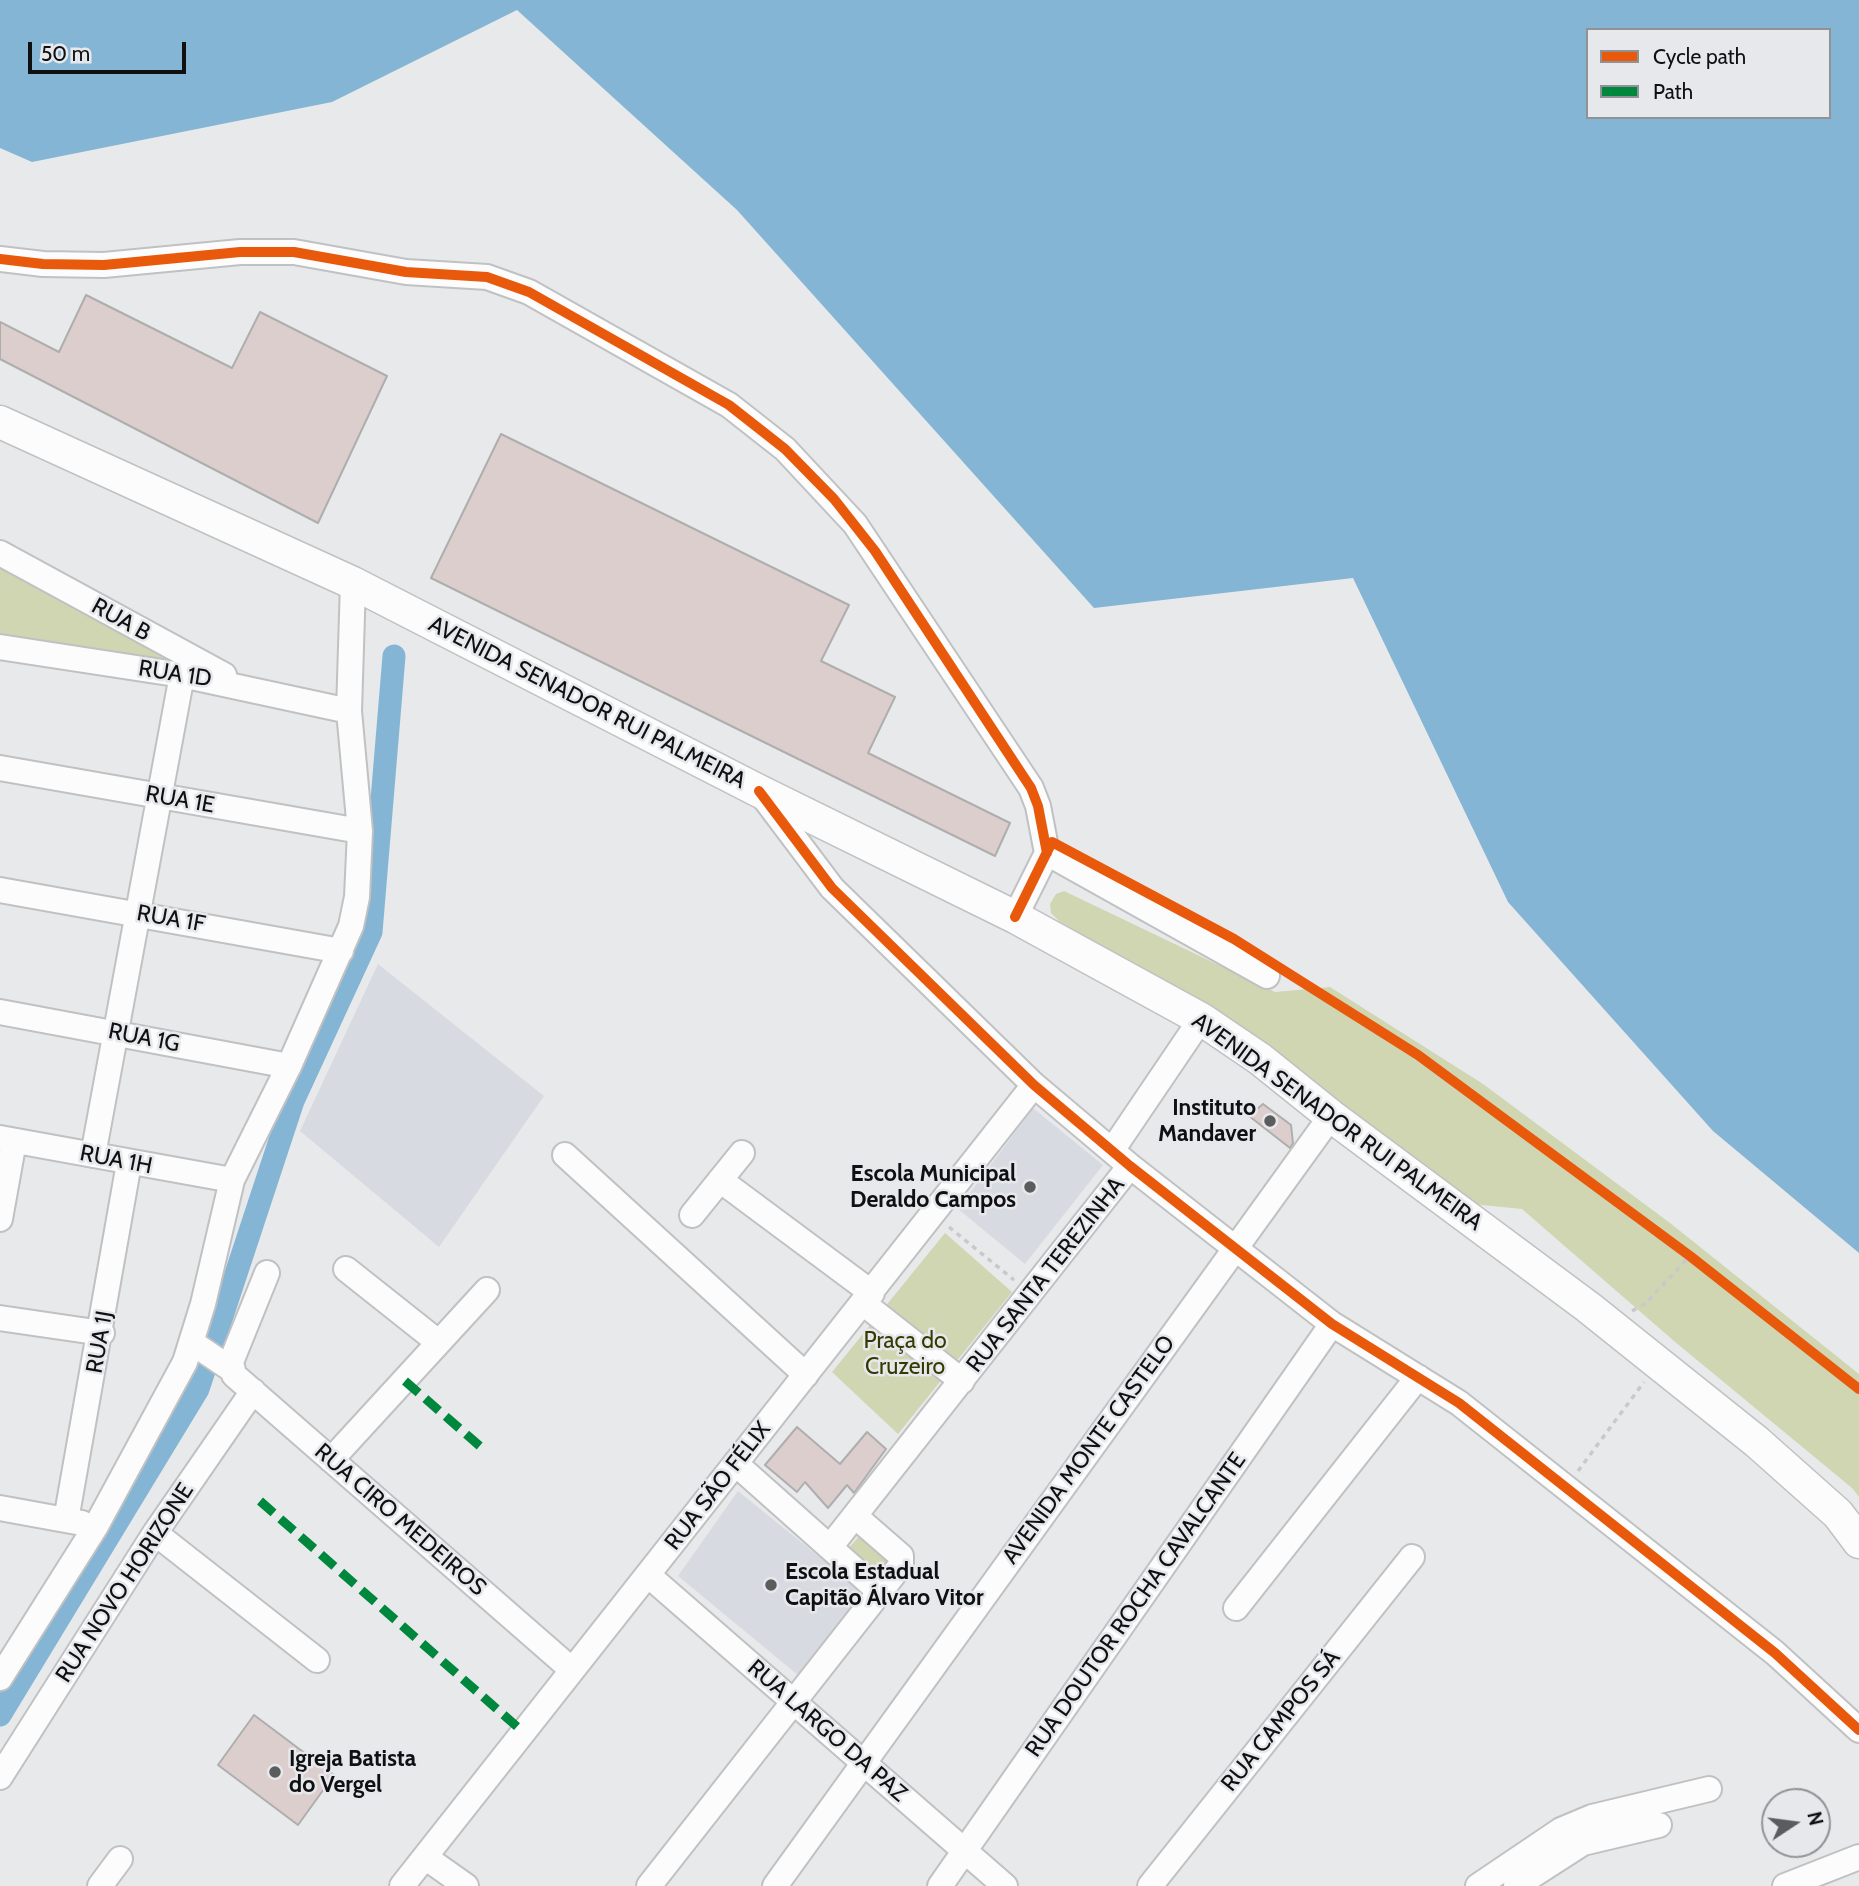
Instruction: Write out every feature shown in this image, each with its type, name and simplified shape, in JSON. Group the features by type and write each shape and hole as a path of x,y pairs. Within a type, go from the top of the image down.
{"main road":[{"name":"AVENIDA SENADOR RUI PALMEIRA","path":"0,422 353,583 759,791 1015,917 1201,1019 1260,1059 1331,1116 1588,1307 1757,1442 1838,1514 1859,1542"}],"street":[{"path":"0,259 43,264 104,265 240,252 314,254 388,270 487,277 529,292 729,405 785,449 834,499 875,551 1031,788 1038,806 1047,853 1015,917"},
{"name":"RUA B","path":"0,553 243,686"},
{"path":"215,1357 232,1180 289,1066 341,951 357,897 360,831 349,711 353,583"},
{"name":"RUA 1D","path":"0,648 182,674 349,711"},
{"path":"93,1155 182,674"},
{"name":"RUA 1E","path":"0,768 360,831"},
{"path":"759,791 832,888 1034,1086 1332,1324 1459,1403 1775,1653 1859,1730"},
{"path":"1047,853 1267,976"},
{"name":"RUA 1F","path":"0,890 341,951"},
{"name":"RUA 1G","path":"0,1012 289,1066"},
{"name":"RUA SANTA TEREZINHA","path":"830,1547 1031,1294 1121,1158 1201,1019"},
{"name":"RUA SÃO FÉLIX","path":"402,1886 1034,1086"},
{"name":"AVENIDA MONTE CASTELO","path":"775,1886 1331,1116"},
{"path":"0,1219 7,1139"},
{"name":"RUA 1H","path":"7,1139 232,1180"},
{"path":"692,1215 742,1153"},
{"path":"565,1155 806,1375"},
{"name":"RUA 1J","path":"66,1520 102,1333 130,1163"},
{"path":"720,1180 868,1298 962,1381"},
{"path":"346,1269 438,1342"},
{"path":"0,1678 96,1526 171,1392 215,1357 267,1273"},
{"path":"331,1460 487,1290"},
{"path":"0,1318 102,1333"},
{"name":"RUA DOUTOR ROCHA CAVALCANTE","path":"940,1886 1332,1324"},
{"name":"RUA CIRO MEDEIROS","path":"215,1357 571,1669"},
{"path":"1236,1608 1418,1377"},
{"name":"RUA NOVO HORIZONE","path":"0,1777 155,1533 253,1391"},
{"path":"736,1464 880,1592"},
{"path":"0,1508 96,1526"},
{"path":"649,1886 880,1592 902,1560 855,1516"},
{"path":"155,1533 317,1660"},
{"name":"RUA CAMPOS SÁ","path":"1150,1886 1412,1557"},
{"name":"RUA LARGO DA PAZ","path":"648,1575 1005,1886"},
{"path":"1516,1886 1592,1817 1709,1789"},
{"path":"1478,1886 1561,1843 1583,1843 1659,1825"},
{"path":"425,1857 466,1886"},
{"path":"1785,1886 1810,1873 1859,1857"},
{"path":"100,1886 120,1859"}],"path":[{"path":"934,1214 1031,1294"},
{"path":"1679,1248 1700,1264"},
{"path":"1588,1307 1632,1311 1646,1304 1690,1256"},
{"path":"1566,1487 1658,1363"}],"shaded area":[{"path":"378,964 544,1096 439,1247 300,1131"},
{"name":"Escola Municipal Deraldo Campos","path":"1033,1108 1103,1165 1025,1264 958,1209"},
{"name":"Escola Estadual Capitão Álvaro Vitor","path":"738,1491 864,1593 799,1676 678,1576"}],"green space":[{"path":"0,558 179,661 0,636"},
{"path":"1064,891 1275,992 1330,987 1483,1084 1670,1223 1859,1374 1859,1497 1852,1488 1674,1341 1522,1209 1472,1204 1271,1049 1059,921 1051,913 1050,904 1056,894"},
{"name":"Praça do Cruzeiro","path":"945,1233 1012,1292 898,1434 832,1372"},
{"path":"863,1532 897,1559 877,1580 847,1550"}],"water":[{"path":"0,0 1859,0 1859,1253 1713,1131 1508,902 1353,578 1094,608 737,210 517,10 332,102 32,162 0,148"}],"building":[{"path":"86,295 232,368 260,312 387,376 318,523 0,359 0,322 59,352"},
{"path":"501,434 849,605 821,661 895,697 868,753 1010,823 995,856 431,578"},
{"name":"Instituto Mandaver","path":"1263,1104 1291,1125 1293,1143 1290,1148 1249,1116"},
{"path":"797,1427 840,1464 867,1432 886,1449 854,1493 847,1485 828,1508 805,1482 797,1492 765,1465"},
{"path":"254,1715 334,1775 298,1825 218,1765"}],"waterway":[{"path":"0,1715 198,1389 293,1101 371,932 394,656"}],"marked path":[{"path":"405,1381 482,1448"},
{"path":"260,1501 522,1731"}],"cycle path":[{"path":"0,259 43,264 104,265 240,252 294,252 406,272 487,277 529,292 729,405 785,449 834,499 875,551 1031,788 1038,806 1047,853"},
{"path":"759,791 832,888 1034,1085 1130,1166 1332,1324 1459,1403 1775,1653 1859,1730"},
{"path":"1015,917 1052,842 1234,939 1418,1055 1690,1256 1859,1389"}],"place":[{"name":"Instituto Mandaver","path":"1270,1121"},
{"name":"Escola Municipal Deraldo Campos","path":"1030,1187"},
{"name":"Escola Estadual Capitão Álvaro Vitor","path":"771,1585"},
{"name":"Igreja Batista do Vergel","path":"275,1772"}]}
